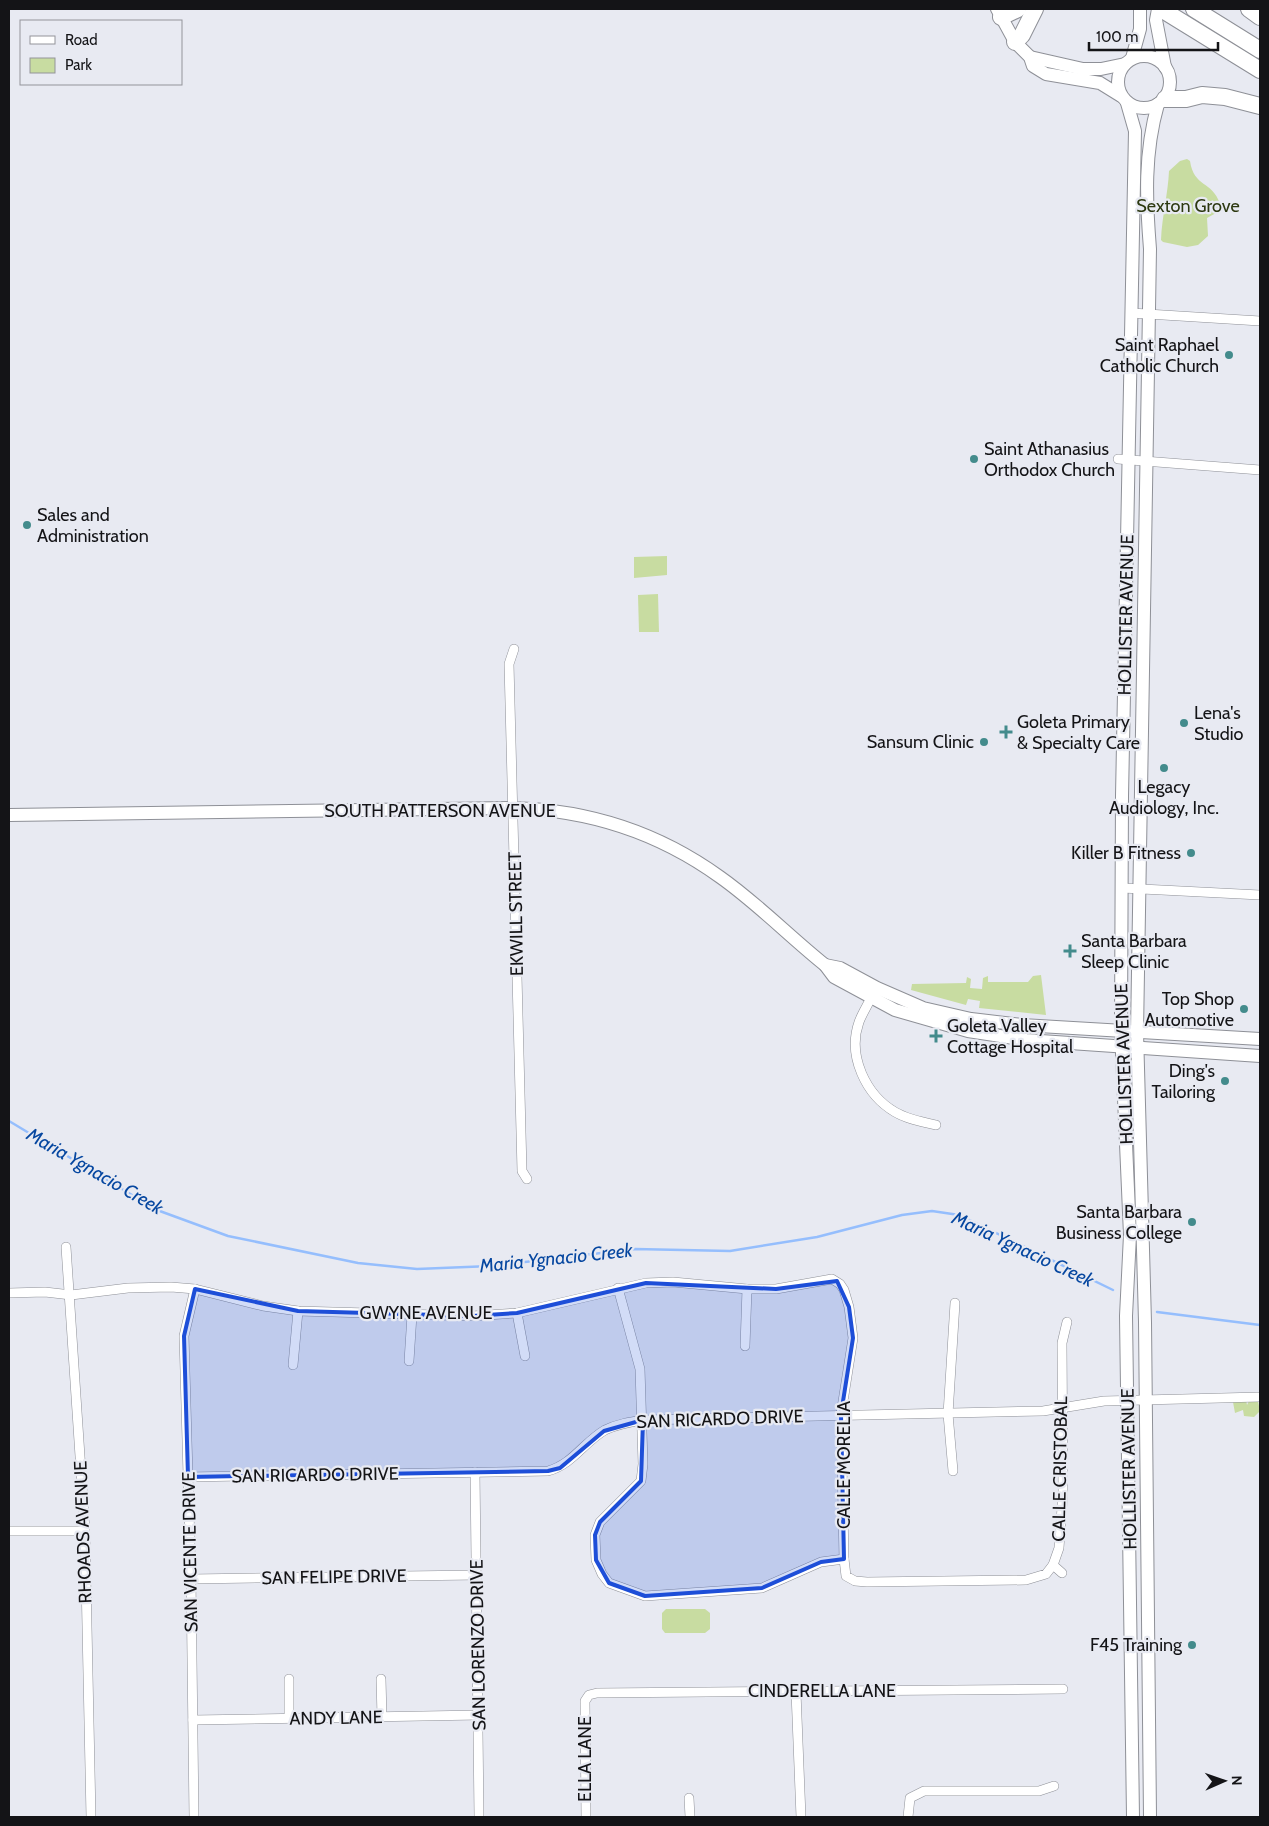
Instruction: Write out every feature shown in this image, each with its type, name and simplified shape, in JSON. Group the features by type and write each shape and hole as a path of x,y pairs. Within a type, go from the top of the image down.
{"highway":[{"path":"999,13 1018,9"},
{"path":"1015,42 1026,28 1035,9"},
{"path":"1194,9 1260,50"},
{"path":"1249,9 1260,17"},
{"path":"1164,11 1260,70"},
{"path":"1161,102 1186,100 1202,95 1225,97 1260,106"}],"main road":[{"path":"1124,99 1118,80 1128,61 1140,29 1140,9"},
{"path":"999,13 1015,42 1030,57 1033,66 1046,74 1100,83 1142,109 1161,102 1170,83 1156,20 1164,11"},
{"path":"1030,57 1083,69 1101,68 1150,56 1165,66"},
{"name":"HOLLISTER AVENUE","path":"1124,99 1135,130 1131,313 1124,459 1121,1030 1130,1235 1126,1316 1133,1817"},
{"name":"HOLLISTER AVENUE","path":"1150,1817 1145,1322 1137,1032 1150,249 1146,187 1150,137 1161,102"},
{"name":"SOUTH PATTERSON AVENUE","path":"9,815 513,808 553,810 592,817 668,846 720,877 825,965 834,977 896,1010 924,1019 991,1035 1121,1047 1260,1056"},
{"name":"SOUTH PATTERSON AVENUE","path":"825,965 840,968 899,998 950,1015 1022,1025 1260,1039"}],"street":[{"path":"1131,313 1260,321"},
{"path":"1124,459 1260,470"},
{"name":"EKWILL STREET","path":"514,649 509,664 522,1171 527,1179"},
{"path":"1122,888 1260,895"},
{"path":"871,998 857,1030 856,1056 863,1077 876,1098 896,1112 936,1125"},
{"name":"RHOADS AVENUE","path":"66,1247 71,1295 85,1530 91,1817"},
{"name":"GWYNE AVENUE","path":"9,1293 45,1292 71,1295 141,1288 195,1289 263,1306 298,1311 472,1316 517,1313 646,1283 673,1282 776,1289 828,1280 840,1284"},
{"name":"CALLE MORELIA","path":"840,1284 849,1307 853,1338 841,1414 844,1559"},
{"path":"618,1288 640,1370 643,1420 641,1481 600,1522 596,1535 596,1560 602,1574 610,1583 645,1596 762,1588 821,1562 844,1559"},
{"path":"745,1346 747,1288"},
{"name":"SAN VICENTE DRIVE","path":"194,1817 194,1720 184,1336 195,1289"},
{"path":"953,1471 948,1414 954,1303"},
{"path":"293,1366 298,1311"},
{"path":"517,1313 524,1356"},
{"path":"409,1361 412,1315"},
{"name":"CALLE CRISTOBAL","path":"844,1559 846,1576 855,1582 1026,1580 1046,1574 1053,1565 1059,1548 1063,1494 1062,1343 1067,1322"},
{"name":"SAN RICARDO DRIVE","path":"188,1477 548,1471 560,1468 604,1431 622,1423 643,1420 841,1414 948,1414 1043,1411 1093,1402 1260,1397"},
{"name":"SAN LORENZO DRIVE","path":"475,1472 479,1817"},
{"path":"9,1531 85,1530"},
{"path":"1053,1565 1062,1573"},
{"name":"SAN FELIPE DRIVE","path":"191,1579 477,1575"},
{"path":"289,1679 289,1718"},
{"path":"381,1679 382,1717"},
{"name":"CINDERELLA LANE","path":"585,1701 589,1695 597,1693 1063,1689"},
{"path":"796,1692 801,1817"},
{"name":"ELLA LANE","path":"585,1701 586,1817"},
{"name":"ANDY LANE","path":"194,1720 479,1715"},
{"path":"908,1817 910,1798 924,1792 1039,1792 1054,1786"},
{"path":"689,1798 690,1817"}],"highlighted area":[{"path":"837,1281 849,1307 853,1338 841,1414 844,1559 821,1562 762,1588 645,1596 609,1583 596,1560 595,1535 600,1522 641,1481 643,1420 604,1431 560,1468 548,1471 188,1477 184,1336 195,1289 298,1311 472,1316 517,1313 646,1283 776,1289"}],"green space":[{"name":"Sexton Grove","path":"1187,159 1190,161 1195,176 1217,196 1220,204 1216,213 1207,218 1208,236 1198,245 1187,247 1161,240 1169,171 1180,161"},
{"path":"667,556 667,575 634,578 634,557"},
{"path":"658,594 659,632 639,632 638,595"},
{"path":"1041,975 1046,1015 979,1008 980,1001 968,999 966,1005 911,990 912,984 966,983 967,977 971,979 970,988 982,989 983,978 988,976 988,982 1028,982 1033,976"},
{"path":"1246,1400 1247,1405 1249,1401 1258,1401 1260,1411 1254,1417 1244,1416 1243,1410 1235,1413 1233,1402"},
{"path":"666,1609 705,1609 710,1613 710,1629 705,1633 665,1633 662,1629 662,1613"}],"waterway":[{"name":"Maria Ygnacio Creek","path":"9,1121 157,1210 228,1236 358,1263 417,1269 491,1266 635,1249 730,1251 817,1237 902,1215 932,1211 959,1215 1113,1290"},
{"name":"Maria Ygnacio Creek","path":"1157,1312 1260,1325"}],"place":[{"name":"Saint Raphael Catholic Church","path":"1229,355"},
{"name":"Saint Athanasius Orthodox Church","path":"974,459"},
{"name":"Sales and Administration","path":"27,525"},
{"name":"Lena's Studio","path":"1184,723"},
{"name":"Goleta Primary & Specialty Care","path":"1006,732"},
{"name":"Sansum Clinic","path":"984,742"},
{"name":"Legacy Audiology, Inc.","path":"1164,768"},
{"name":"Killer B Fitness","path":"1191,853"},
{"name":"Santa Barbara Sleep Clinic","path":"1070,951"},
{"name":"Top Shop Automotive","path":"1244,1009"},
{"name":"Goleta Valley Cottage Hospital","path":"936,1036"},
{"name":"Ding's Tailoring","path":"1225,1081"},
{"name":"Santa Barbara Business College","path":"1192,1222"},
{"name":"F45 Training","path":"1192,1645"}]}
